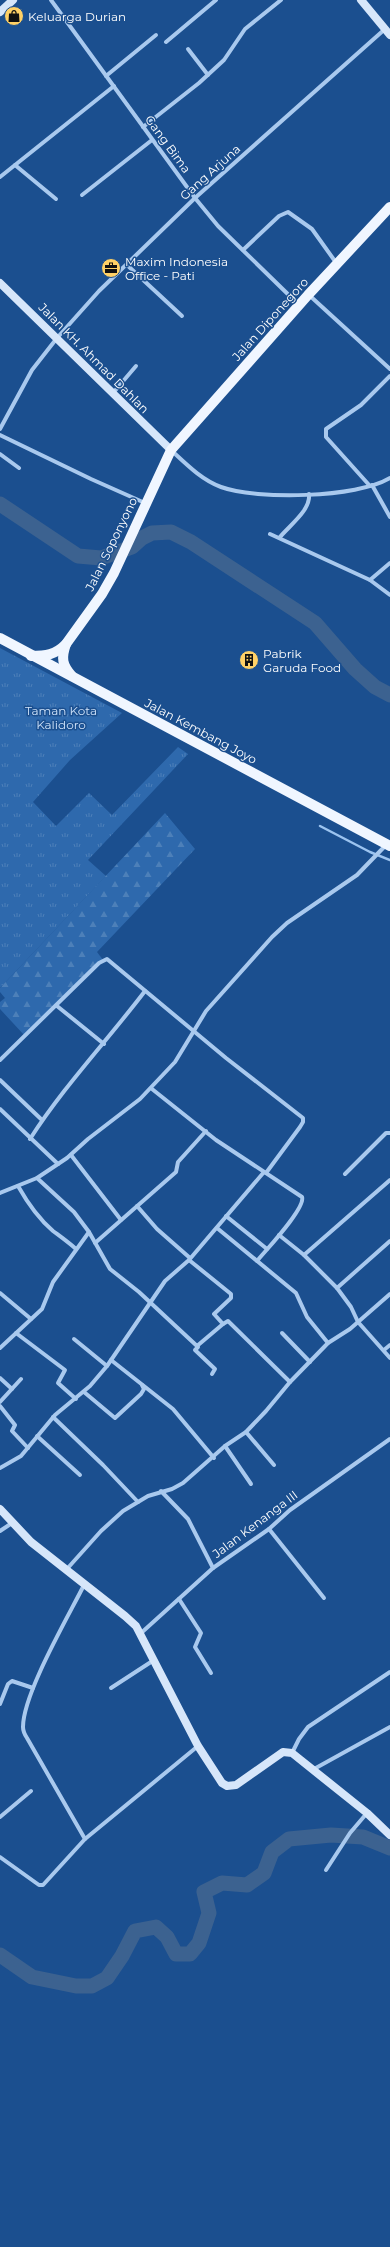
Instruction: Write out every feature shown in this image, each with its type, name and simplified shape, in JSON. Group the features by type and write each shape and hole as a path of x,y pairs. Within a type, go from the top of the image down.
{"main road":[{"name":"Jalan Diponegoro","path":"171,450 308,295 390,207"},
{"name":"Jalan Soponyono","path":"66,644 102,594 114,573 145,503 171,450"},
{"name":"Jalan Kembang Joyo","path":"0,638 31,656 388,845"},
{"path":"31,656 50,655 58,651 66,644"},
{"path":"66,644 62,656 62,663 75,679"}],"street":[{"path":"0,12 13,0"},
{"name":"Gang Bima","path":"51,0 195,198 218,226 299,306"},
{"path":"143,127 208,75 224,60 245,29 281,0"},
{"path":"361,0 388,32"},
{"path":"166,42 213,1"},
{"name":"Gang Arjuna","path":"0,429 32,370 57,338 127,265 195,198 388,32"},
{"path":"106,76 156,35"},
{"path":"188,49 208,75"},
{"path":"0,177 114,86"},
{"path":"82,195 152,140"},
{"path":"15,165 56,199"},
{"path":"243,250 279,216 288,212 312,229 337,264"},
{"path":"127,265 182,316"},
{"name":"Jalan KH. Ahmad Dahlan","path":"0,283 171,450"},
{"path":"308,295 390,369"},
{"path":"113,393 136,366"},
{"path":"390,376 361,405 326,430 326,437 371,485 390,517"},
{"path":"0,435 145,503"},
{"path":"171,450 208,481 235,491 275,495 325,494 371,485 390,478"},
{"path":"0,454 19,468"},
{"path":"280,537 306,508 310,501 309,494"},
{"path":"270,534 280,537 370,580 390,595"},
{"path":"370,580 390,563"},
{"path":"0,1193 37,1178 58,1164 152,1089 175,1062 206,1011 272,937 287,922 357,875 388,845"},
{"path":"0,1060 57,1006 99,963 107,959 304,1120 265,1172 217,1228 189,1259 165,1281 107,1366 84,1392 53,1417 21,1456 0,1468"},
{"path":"30,1139 69,1083 104,1044 146,991"},
{"path":"57,1006 104,1044"},
{"path":"0,1080 42,1120"},
{"path":"152,1089 206,1131 300,1195 303,1200 279,1235 257,1261"},
{"path":"1,1112 58,1164"},
{"path":"95,1243 176,1172 178,1162 206,1131"},
{"path":"345,1174 386,1133 390,1133"},
{"path":"71,1155 121,1220"},
{"path":"37,1178 74,1212 89,1232 110,1269 198,1347"},
{"path":"304,1255 390,1180"},
{"path":"18,1186 29,1205 42,1219 76,1249"},
{"path":"137,1206 157,1229 189,1259 231,1294 231,1298 214,1314 223,1324"},
{"path":"226,1216 267,1249"},
{"path":"217,1228 296,1293 304,1313 328,1343"},
{"path":"1,1346 44,1305 53,1282 89,1232"},
{"path":"279,1235 304,1255 337,1288 351,1307 358,1322 390,1358"},
{"path":"337,1288 390,1241"},
{"path":"0,1292 31,1319"},
{"path":"65,1571 113,1520 138,1502 161,1491 172,1489 183,1483 214,1458 226,1446 246,1432 266,1412 290,1382 328,1343 358,1322 390,1294"},
{"path":"212,1374 215,1369 195,1350 228,1321 290,1382"},
{"path":"16,1333 65,1370 58,1383 76,1399"},
{"path":"282,1333 310,1362"},
{"path":"74,1338 107,1366"},
{"path":"384,1350 390,1345"},
{"path":"111,1360 173,1408 214,1458"},
{"path":"0,1378 12,1389"},
{"path":"0,1402 21,1379"},
{"path":"84,1392 116,1418 141,1394 144,1389 143,1385"},
{"path":"0,1406 14,1424 12,1431 28,1448"},
{"path":"53,1417 103,1465 138,1502"},
{"path":"246,1432 274,1465"},
{"path":"38,1436 80,1475"},
{"name":"Jalan Kenanga III","path":"140,1634 213,1568 269,1529 290,1510 390,1439"},
{"path":"226,1446 251,1484"},
{"path":"161,1491 188,1520 213,1568"},
{"path":"0,1509 31,1542 65,1571 125,1616 140,1634 198,1746 218,1779 227,1786 232,1786 283,1752 292,1753 314,1769 367,1813 390,1835"},
{"path":"0,1531 12,1523"},
{"path":"269,1529 324,1598"},
{"path":"84,1585 33,1688 26,1710 23,1728 26,1738 85,1839"},
{"path":"179,1599 201,1633 195,1647 211,1674"},
{"path":"111,1688 154,1660"},
{"path":"292,1753 299,1739 308,1727 390,1672"},
{"path":"0,1704 8,1684 12,1681 33,1688"},
{"path":"314,1769 390,1727"},
{"path":"0,1857 39,1885 43,1885 85,1839 198,1746"},
{"path":"0,1817 31,1791"},
{"path":"326,1870 350,1833 367,1813"}],"green space":[{"name":"Taman Kota Kalidoro","path":"0,648 122,713 70,760 33,802 56,826 89,793 112,815 178,747 188,754 88,860 106,876 0,988"},
{"path":"165,813 195,849 97,952 103,960 25,1036 0,1009 0,1002 5,998 0,992 0,988"}],"waterway":[{"path":"0,504 78,556 101,558 132,547 142,538 152,533 171,532 191,542 315,623 355,669 375,687 390,695"},
{"path":"320,826 370,852 390,860"},
{"path":"0,1955 32,1977 76,1986 92,1986 107,1978 122,1956 135,1931 156,1927 167,1937 176,1954 190,1954 199,1943 209,1913 204,1892 222,1883 247,1885 264,1873 272,1852 289,1839 331,1835 363,1837 390,1848"}],"place":[{"name":"Keluarga Durian","path":"14,16"},
{"name":"Maxim Indonesia Office - Pati","path":"111,268"},
{"name":"Pabrik Garuda Food","path":"249,660"}]}
